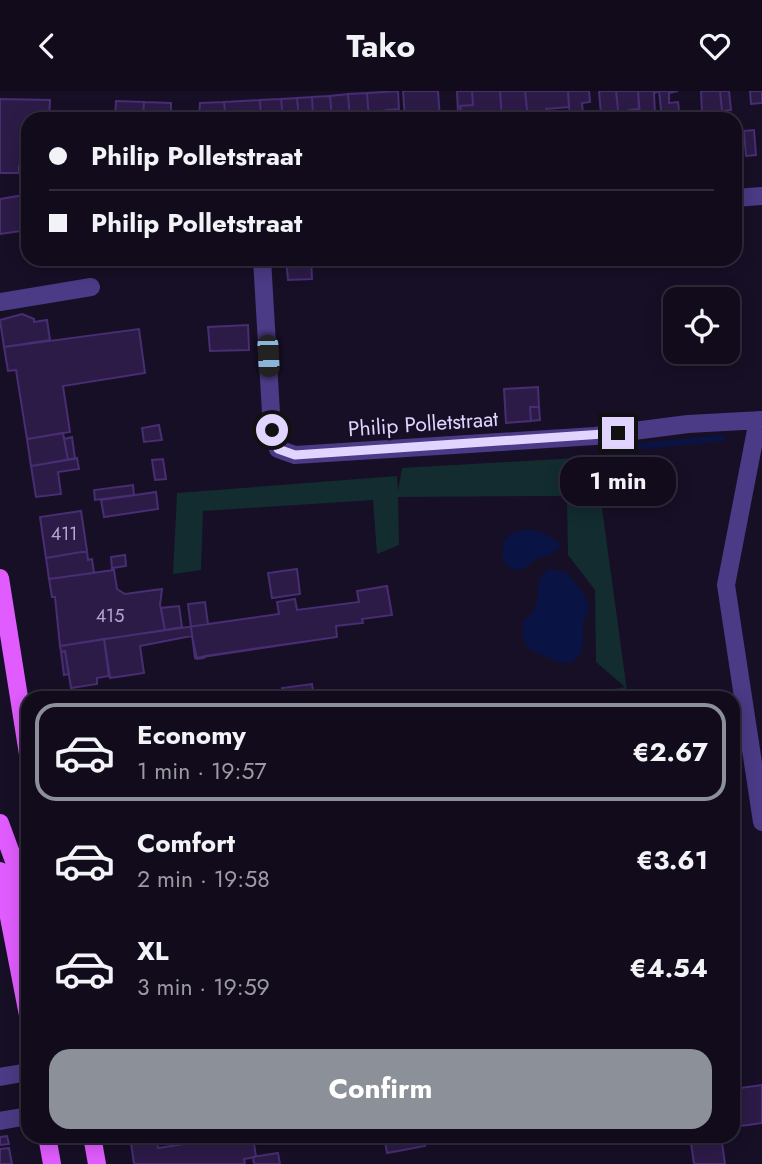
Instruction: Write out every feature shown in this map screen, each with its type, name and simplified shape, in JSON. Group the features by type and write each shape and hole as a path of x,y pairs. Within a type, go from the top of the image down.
{"main road":[{"path":"0,577 21,710"},
{"path":"0,823 18,872 21,891"},
{"path":"0,871 12,943 21,974"},
{"path":"48,1143 52,1164"},
{"path":"93,1143 97,1164"}],"street":[{"path":"742,197 762,196"},
{"name":"Philip Polletstraat","path":"262,266 272,430 278,449 295,455 595,436 688,424 760,420"},
{"path":"0,302 91,287"},
{"path":"760,420 726,585 762,822"},
{"path":"0,1077 21,1074"},
{"path":"0,1121 21,1117"}],"green space":[{"path":"595,457 627,691 602,691 625,687 596,662 595,590 568,555 567,496 398,497 399,545 377,554 373,500 203,511 201,570 173,574 177,493 397,476 398,491 402,468"}],"shaded area":[{"path":"528,529 546,534 560,544 559,549 538,558 522,570 511,569 502,560 504,540 514,532"},
{"path":"548,569 566,572 585,595 589,608 583,624 580,655 567,663 558,662 532,650 524,639 523,621 533,612 538,598 539,580"}],"building":[{"path":"398,91 399,109 368,112 367,93"},
{"path":"403,91 438,91 440,112 404,112"},
{"path":"457,91 472,91 473,105 460,106 461,112 458,112"},
{"path":"472,91 500,91 502,112 461,112 460,106 473,105"},
{"path":"500,91 525,91 527,112 502,112"},
{"path":"525,91 568,91 569,107 546,109 546,112 527,112"},
{"path":"568,91 589,91 590,102 582,103 583,112 570,112"},
{"path":"599,91 616,91 618,112 601,112"},
{"path":"616,91 638,91 639,109 618,112"},
{"path":"638,91 659,91 654,93 655,112 640,112"},
{"path":"659,91 678,91 669,93 669,103 678,102 679,112 661,112"},
{"path":"701,91 720,91 722,111 702,112"},
{"path":"720,91 729,91 731,110 722,111"},
{"path":"750,91 762,91 762,103 751,104"},
{"path":"367,93 368,112 349,112 348,94"},
{"path":"348,94 349,112 331,112 330,96"},
{"path":"330,96 331,112 313,112 312,97"},
{"path":"312,97 313,112 298,112 297,98"},
{"path":"297,98 298,112 282,112 281,99"},
{"path":"0,99 50,100 49,112 21,112 19,173 0,173"},
{"path":"0,99 50,100 49,112 21,112 19,173 0,173"},
{"path":"281,99 282,112 261,112 260,100"},
{"path":"260,100 261,112 225,112 224,102"},
{"path":"116,101 144,102 143,112 115,112"},
{"path":"144,102 171,103 171,112 143,112"},
{"path":"224,102 225,112 199,112 200,103"},
{"path":"754,130 756,155 746,156 744,131"},
{"path":"21,196 21,231 0,234 0,199"},
{"path":"287,266 311,266 312,279 288,280"},
{"path":"22,314 34,319 34,322 47,320 50,340 4,347 0,320"},
{"path":"248,325 249,350 210,351 208,327"},
{"path":"139,329 145,373 63,386 70,432 27,439 16,370 8,371 4,347"},
{"path":"538,387 539,407 530,407 531,421 506,423 504,389"},
{"path":"530,407 539,407 540,420 531,421"},
{"path":"159,425 162,440 144,442 142,428"},
{"path":"63,433 68,460 31,466 27,439"},
{"path":"72,437 75,459 68,460 64,439"},
{"path":"77,458 79,469 58,472 61,494 36,497 31,466"},
{"path":"163,459 166,479 155,480 152,460"},
{"path":"133,485 134,495 95,500 94,490"},
{"path":"156,492 158,509 104,517 101,500"},
{"path":"81,511 87,551 46,558 40,517"},
{"path":"87,551 88,560 92,559 94,573 49,579 46,558"},
{"path":"125,555 126,566 112,568 111,557"},
{"path":"297,569 300,594 272,598 268,573"},
{"path":"114,570 117,589 125,594 162,589 160,605 165,630 60,646 55,597 52,597 49,579"},
{"path":"387,586 392,615 362,619 363,623 336,626 337,637 195,658 188,604 205,602 208,624 279,614 277,602 295,599 297,610 359,602 357,591"},
{"path":"387,586 392,615 362,619 363,623 336,626 337,637 197,659 192,636 186,637 140,646 144,673 110,678 104,639 279,614 277,602 295,599 297,610 359,602 357,591"},
{"path":"179,606 182,627 165,630 161,608"},
{"path":"104,639 109,676 97,678 97,684 71,688 65,651 61,652 60,646"},
{"path":"65,651 69,674 64,675 61,652"},
{"path":"312,684 313,691 282,691 282,688"},
{"path":"762,1085 762,1123 740,1126 740,1088"},
{"path":"7,1136 9,1144 0,1145 0,1137"},
{"path":"131,1143 157,1143 158,1148 190,1143 254,1143 256,1157 244,1159 245,1164 134,1164"},
{"path":"385,1143 424,1143 425,1146 387,1153"},
{"path":"691,1143 722,1143 725,1164 694,1164"},
{"path":"9,1148 12,1164 0,1164 0,1149"},
{"path":"278,1153 280,1164 254,1164 253,1157"}],"waterway":[{"path":"633,447 722,438"}],"route":[{"path":"272,430 278,449 295,455 618,433"}]}
